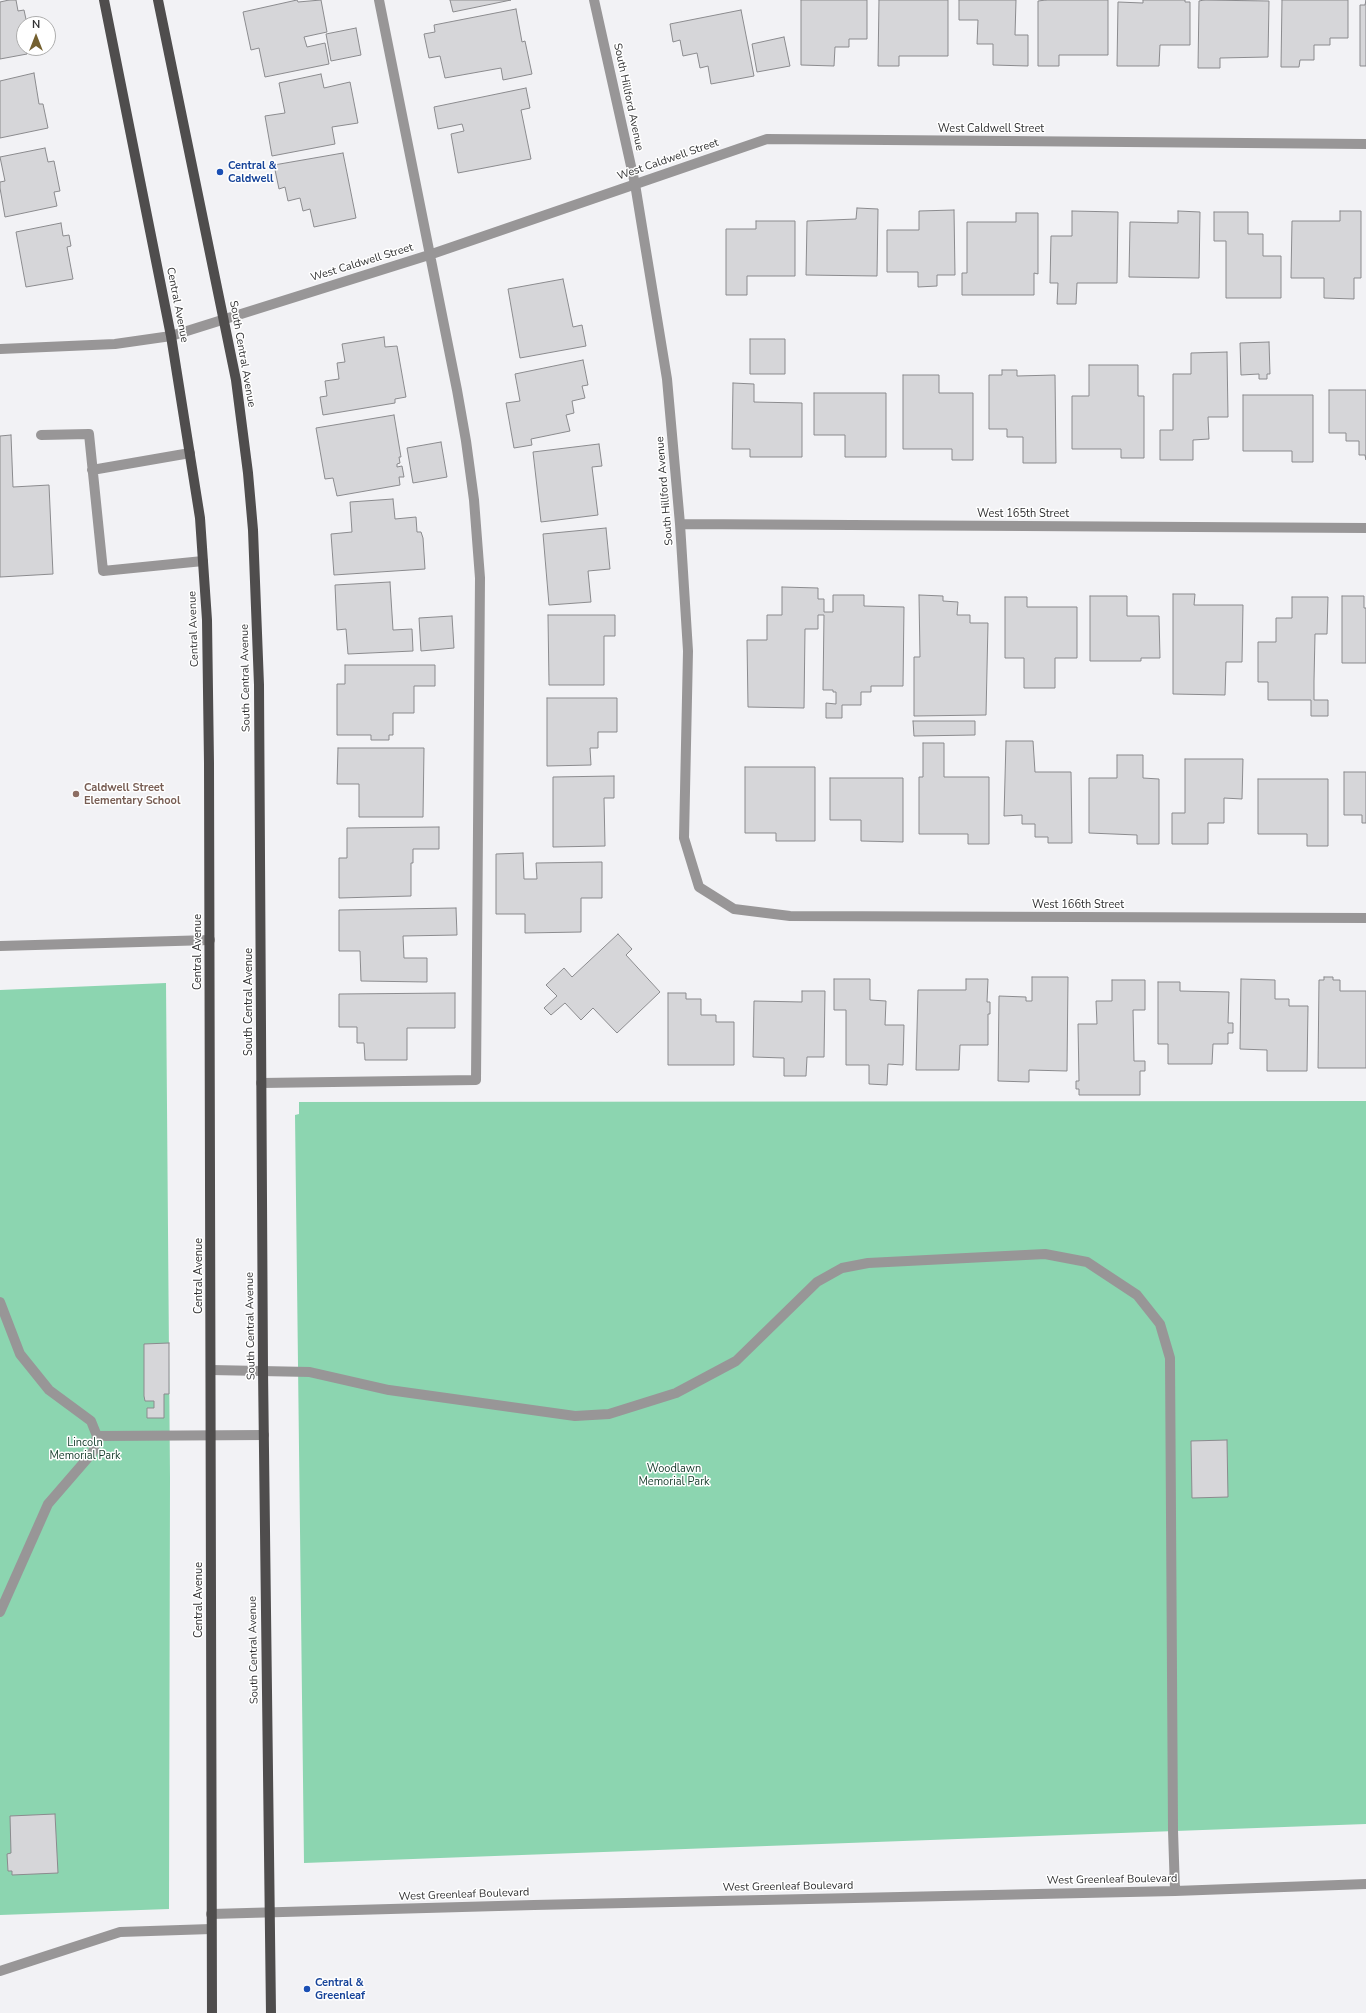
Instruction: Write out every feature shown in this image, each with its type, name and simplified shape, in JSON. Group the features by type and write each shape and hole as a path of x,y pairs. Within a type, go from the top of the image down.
{"main road":[{"name":"Central Avenue","path":"104,0 171,336 200,518 207,620 210,940 211,1914"},
{"name":"South Central Avenue","path":"158,0 225,319 236,380 248,473 253,530 260,685 263,1370 269,1913 272,2013"},
{"path":"211,1914 212,2013"}],"street":[{"path":"261,1083 476,1080 480,578 474,500 466,441 379,0"},
{"name":"South Hillford Avenue","path":"594,0 635,184 667,379 680,524 688,651 684,838 700,887 734,909 790,916"},
{"name":"West Caldwell Street","path":"0,349 115,344 171,336 429,255 767,139 1366,144"},
{"path":"41,435 89,434 103,571 202,561"},
{"path":"92,470 190,454"},
{"name":"West 165th Street","path":"680,524 1366,528"},
{"name":"West 166th Street","path":"790,916 1366,918"},
{"path":"0,946 210,940"},
{"path":"211,1370 310,1372 389,1390 575,1416 610,1414 676,1394 736,1361 817,1282 842,1268 868,1263 1045,1254 1087,1262 1137,1295 1160,1324 1170,1358 1172,1822 1175,1891"},
{"path":"0,1302 20,1354 49,1390 91,1421 97,1436 93,1452 48,1504 0,1612"},
{"path":"97,1436 264,1435"},
{"name":"West Greenleaf Boulevard","path":"211,1914 534,1904 1175,1891 1366,1884"},
{"path":"0,1971 120,1932 211,1929"}],"green space":[{"name":"Lincoln Memorial Park","path":"166,983 170,1478 169,1909 0,1915 0,990"},
{"name":"Woodlawn Memorial Park","path":"1366,1101 1366,1824 304,1863 295,1115 299,1114 299,1102"}],"building":[{"path":"16,0 18,11 24,10 25,16 16,16 16,56 0,59 0,2"},
{"path":"297,0 298,2 321,0 327,32 304,37 307,47 325,43 329,64 265,77 259,48 251,50 243,12"},
{"path":"450,0 511,0 453,12"},
{"path":"801,0 867,0 867,39 849,39 849,47 835,47 834,66 801,65"},
{"path":"879,0 948,0 948,56 899,56 899,66 878,66"},
{"path":"959,0 1016,0 1015,35 1028,35 1028,66 993,65 993,44 977,44 978,20 959,20"},
{"path":"1108,0 1108,55 1059,55 1059,66 1038,66 1038,1"},
{"path":"1143,0 1185,0 1185,2 1190,2 1190,45 1160,45 1159,66 1117,66 1118,2 1143,3"},
{"path":"1282,0 1348,0 1348,38 1330,38 1330,45 1314,45 1314,60 1300,60 1299,67 1281,67"},
{"path":"1366,0 1366,66 1360,66 1360,5 1365,5"},
{"path":"1199,1 1269,1 1268,57 1220,58 1220,68 1198,68"},
{"path":"516,9 522,42 525,41 532,74 503,80 501,68 445,78 440,56 429,58 424,34 435,32 434,25"},
{"path":"741,10 754,76 711,84 708,66 700,68 697,53 683,56 680,40 673,42 670,24"},
{"path":"356,28 361,55 331,61 326,34"},
{"path":"784,37 790,66 757,72 752,44"},
{"path":"34,73 39,104 43,104 48,128 0,138 0,81"},
{"path":"321,74 324,88 350,82 358,123 332,127 335,144 272,156 265,116 285,113 279,83"},
{"path":"526,88 530,108 521,110 531,159 458,173 451,134 464,131 462,124 438,129 434,107"},
{"path":"45,148 48,162 54,161 60,191 54,192 57,206 5,217 0,182 5,181 0,157"},
{"path":"343,153 356,218 314,227 310,209 303,211 300,198 288,201 285,187 279,189 274,165"},
{"path":"857,208 878,209 877,276 806,275 807,221 856,219"},
{"path":"954,210 955,275 937,275 937,286 918,287 918,272 887,272 887,230 919,230 919,211"},
{"path":"1072,211 1118,212 1117,283 1077,283 1076,304 1057,304 1058,283 1050,283 1051,236 1072,236"},
{"path":"1178,211 1200,212 1199,278 1129,277 1130,222 1178,223"},
{"path":"1340,211 1361,211 1361,278 1354,278 1354,299 1324,298 1324,278 1291,278 1292,221 1340,221"},
{"path":"1214,212 1248,212 1248,234 1263,234 1263,256 1281,256 1281,298 1226,298 1226,241 1214,241"},
{"path":"1016,213 1038,213 1038,274 1034,273 1034,295 962,295 962,273 967,273 967,222 1016,222"},
{"path":"756,221 795,221 795,276 747,276 747,295 726,295 726,229 756,229"},
{"path":"61,223 63,236 69,235 71,246 67,247 73,279 26,287 16,232"},
{"path":"563,279 573,327 582,325 586,346 520,358 508,289"},
{"path":"384,337 385,347 397,346 406,397 395,399 395,403 323,415 320,397 327,396 325,381 339,379 337,363 345,362 342,344"},
{"path":"750,339 785,339 785,374 750,374"},
{"path":"1269,342 1270,374 1267,374 1267,379 1259,379 1259,374 1241,375 1240,343"},
{"path":"1227,352 1228,417 1208,417 1209,439 1193,440 1193,460 1160,460 1160,430 1173,430 1173,374 1191,374 1191,353"},
{"path":"583,360 588,385 582,386 585,398 572,401 574,413 566,415 570,431 531,439 532,445 514,448 506,403 520,401 515,374"},
{"path":"1089,365 1138,365 1138,396 1144,396 1144,458 1121,458 1121,449 1072,449 1072,396 1089,396"},
{"path":"1002,370 1017,370 1017,376 1055,375 1056,463 1023,463 1023,437 1007,437 1007,429 989,429 989,375 1002,375"},
{"path":"903,375 939,375 939,393 973,393 973,460 952,460 952,449 903,449"},
{"path":"733,383 754,384 754,402 802,403 802,457 750,457 750,449 732,449"},
{"path":"1329,390 1366,390 1366,460 1365,455 1359,455 1359,441 1346,441 1346,433 1329,433"},
{"path":"814,393 886,393 886,457 845,457 845,435 814,435"},
{"path":"1243,395 1313,395 1313,462 1292,462 1292,451 1243,451"},
{"path":"394,415 401,457 399,457 400,463 397,464 397,467 402,466 404,477 399,477 400,485 337,496 333,478 325,479 316,428"},
{"path":"11,435 13,487 49,485 53,574 0,577 0,436"},
{"path":"441,442 447,477 413,483 407,448"},
{"path":"599,444 602,466 592,467 598,515 541,522 533,452"},
{"path":"393,499 395,519 416,517 417,532 421,532 423,538 425,569 334,575 331,534 352,532 350,502"},
{"path":"606,528 610,569 588,571 591,602 549,605 543,534"},
{"path":"390,582 393,630 412,629 413,651 348,654 346,629 337,630 335,585"},
{"path":"782,587 818,588 818,599 824,599 824,612 833,612 833,595 864,595 864,606 904,607 903,686 871,686 871,692 861,692 861,705 842,705 842,718 826,718 826,703 836,704 836,692 833,692 833,690 823,690 824,615 818,615 818,629 805,629 804,708 748,707 747,640 767,640 767,615 782,615"},
{"path":"1173,594 1195,594 1194,605 1243,605 1242,662 1226,662 1225,695 1173,694"},
{"path":"919,595 943,596 943,601 958,602 957,615 970,615 970,623 988,623 986,715 914,716 914,657 920,657"},
{"path":"1090,596 1127,596 1127,616 1159,616 1160,658 1141,658 1141,661 1090,661"},
{"path":"1342,596 1364,596 1364,608 1366,608 1366,663 1342,663"},
{"path":"1005,597 1027,597 1027,607 1077,607 1077,658 1055,658 1055,688 1024,688 1024,658 1005,658"},
{"path":"1292,597 1328,597 1327,634 1315,634 1314,700 1328,700 1328,716 1311,716 1311,700 1268,700 1268,682 1258,682 1258,642 1276,642 1276,618 1292,618"},
{"path":"548,615 615,615 615,636 604,636 604,685 549,685"},
{"path":"452,616 454,648 421,651 419,618"},
{"path":"345,665 435,665 435,686 414,686 414,713 393,713 393,735 389,735 389,740 371,740 371,735 337,735 337,684 345,684"},
{"path":"547,698 617,698 617,732 598,732 598,748 590,748 591,765 547,766"},
{"path":"913,721 975,721 975,735 914,736"},
{"path":"1006,741 1033,741 1035,772 1071,772 1072,843 1048,843 1048,837 1035,837 1035,824 1022,824 1022,815 1004,816"},
{"path":"923,743 944,743 944,777 989,777 989,844 968,844 968,834 919,834 919,777 923,777"},
{"path":"338,748 424,748 423,817 359,817 359,784 337,784"},
{"path":"1117,755 1143,755 1143,778 1159,779 1159,844 1137,844 1137,835 1089,833 1089,778 1117,778"},
{"path":"1185,759 1243,759 1242,799 1224,798 1224,823 1208,823 1208,844 1172,844 1172,813 1185,813"},
{"path":"745,767 815,767 815,841 776,841 776,833 745,833"},
{"path":"1344,772 1366,772 1366,823 1362,823 1362,815 1344,815"},
{"path":"614,776 614,798 604,798 605,846 553,847 553,777"},
{"path":"830,778 903,778 903,842 861,841 861,820 830,820"},
{"path":"1258,779 1328,779 1328,846 1307,846 1307,834 1258,834"},
{"path":"439,827 439,849 413,849 413,863 411,863 411,896 339,898 339,858 347,858 347,828"},
{"path":"523,853 524,879 537,879 536,863 602,862 602,898 581,898 581,932 525,933 525,914 496,914 496,854"},
{"path":"456,908 457,935 403,936 404,958 427,958 427,982 361,981 360,951 339,951 339,910"},
{"path":"618,934 632,949 626,955 660,992 617,1033 593,1008 581,1020 565,1003 551,1015 544,1008 557,996 546,985 564,968 572,977"},
{"path":"1032,977 1068,977 1067,1071 1029,1070 1029,1082 998,1081 999,996 1026,997 1026,1001 1032,1001"},
{"path":"1324,977 1333,977 1333,980 1340,980 1340,991 1366,991 1366,1068 1318,1068 1319,980 1324,980"},
{"path":"834,979 870,979 870,1000 886,1001 885,1025 904,1025 903,1065 888,1064 887,1085 869,1084 869,1065 846,1065 846,1010 834,1010"},
{"path":"966,979 988,979 987,1002 990,1002 990,1014 988,1014 988,1045 960,1045 959,1070 916,1070 918,990 966,990"},
{"path":"1241,979 1275,980 1275,999 1289,999 1289,1006 1308,1006 1307,1071 1267,1071 1267,1050 1240,1049"},
{"path":"1112,980 1145,980 1145,1010 1133,1010 1134,1061 1145,1061 1145,1071 1140,1071 1140,1095 1079,1095 1079,1089 1076,1089 1076,1081 1079,1081 1078,1024 1097,1024 1096,1001 1112,1001"},
{"path":"1158,982 1180,982 1180,991 1229,992 1228,1023 1233,1023 1233,1033 1228,1033 1228,1044 1213,1044 1212,1064 1168,1064 1168,1044 1158,1044"},
{"path":"802,991 825,991 824,1057 807,1057 806,1076 784,1076 784,1058 753,1057 754,1001 802,1002"},
{"path":"455,993 455,1028 407,1028 407,1060 365,1060 364,1043 357,1043 357,1027 339,1027 339,994"},
{"path":"668,993 686,993 686,999 701,999 701,1015 716,1015 716,1022 734,1022 734,1065 668,1065"},
{"path":"169,1343 169,1394 164,1394 164,1418 147,1418 147,1408 154,1408 154,1401 145,1401 144,1396 144,1344"},
{"path":"1227,1440 1228,1497 1192,1498 1191,1441"},
{"path":"55,1814 58,1873 12,1875 12,1871 8,1871 7,1854 11,1853 10,1816"}],"place":[{"name":"Central & Caldwell","path":"220,172"},
{"name":"Caldwell Street Elementary School","path":"76,794"},
{"name":"Central & Greenleaf","path":"307,1989"}]}
